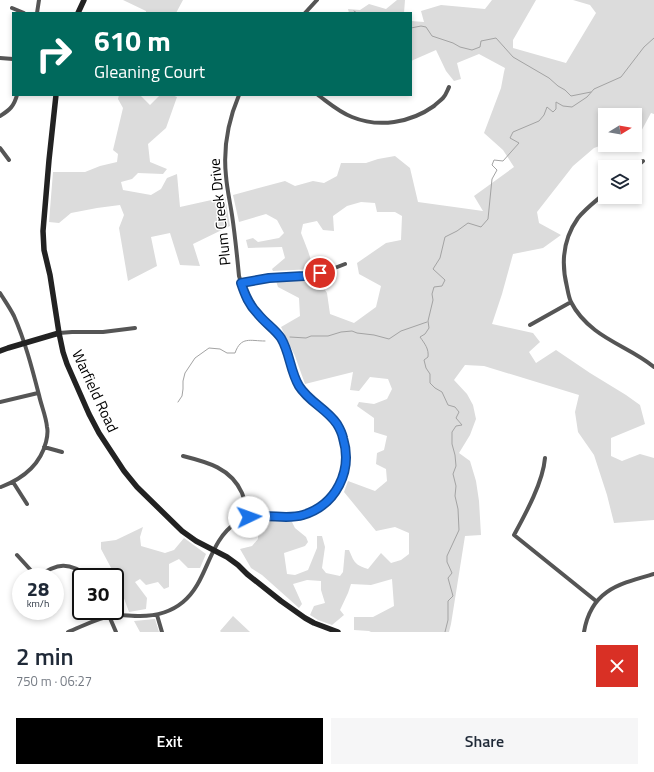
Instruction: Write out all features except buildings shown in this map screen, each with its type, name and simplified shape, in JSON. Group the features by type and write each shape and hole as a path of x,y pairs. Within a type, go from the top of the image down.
{"street":[{"path":"37,12 39,0"},
{"path":"78,12 84,0"},
{"path":"306,12 317,0"},
{"path":"12,8 22,12"},
{"path":"0,58 12,60"},
{"path":"319,96 337,110 352,118 368,122 393,123 427,111 442,100 449,87"},
{"path":"0,116 13,106 17,96"},
{"name":"Warfield Road","path":"56,96 49,160 43,241 44,250 52,285 59,333 67,364 99,433 124,471 137,487 182,531 196,541 238,565 281,601 314,624 338,632"},
{"name":"Plum Creek Drive","path":"124,615 142,616 157,614 175,608 190,595 199,583 220,539 227,530 249,517 262,516 288,518 314,511 334,494 343,477 346,461 346,447 341,431 329,414 310,399 300,387 293,373 287,351 281,339 275,330 251,307 245,295 239,276 233,216 226,176 225,160 230,120 239,96"},
{"path":"0,148 9,160"},
{"path":"598,199 578,218 568,238 563,264 565,280 571,302 583,318 595,330 640,356 654,367"},
{"path":"241,283 269,278 314,275 345,264"},
{"path":"0,293 15,317 27,353 47,427 46,442 42,454 30,470 12,482 0,487"},
{"path":"530,325 571,302"},
{"path":"0,351 59,333 103,332 135,328"},
{"path":"0,402 38,393"},
{"path":"44,447 62,452"},
{"path":"183,456 210,463 220,468 228,475 236,483 241,492 249,517"},
{"path":"544,458 544,469 541,478 525,515 514,534 596,601"},
{"path":"12,482 28,504"},
{"path":"17,555 29,568"},
{"path":"54,568 61,566 75,568"},
{"path":"584,632 590,612 596,601 602,595 616,586 654,574"},
{"path":"157,614 162,632"},
{"name":"Plum Creek Drive","path":"68,632 96,620"},
{"path":"110,620 116,632"}],"shaded area":[{"path":"123,0 183,0 177,12 146,11"},
{"path":"397,0 405,0 404,12 349,12 348,9 360,10 369,4 386,9"},
{"path":"492,0 536,0 513,40 513,48 566,63 596,13 590,5 573,0 654,0 654,114 651,113 642,130 642,108 598,108 598,147 594,148 573,166 537,212 539,223 561,235 543,248 513,254 492,324 533,333 540,342 529,352 536,363 556,350 640,405 645,424 611,438 611,456 622,461 640,454 654,458 654,520 614,523 594,455 578,432 575,412 579,395 484,366 465,365 454,380 467,394 473,405 476,419 470,435 459,453 470,461 476,481 481,535 465,536 449,632 371,632 354,630 354,617 373,617 394,606 392,579 371,585 351,584 340,610 344,615 332,625 318,620 310,615 314,606 325,603 321,590 321,581 307,580 293,584 302,604 299,608 262,575 251,568 240,549 252,546 258,539 258,533 251,529 253,520 282,520 292,522 295,528 306,537 308,542 305,546 284,553 287,574 295,575 308,570 317,548 317,536 322,536 325,547 322,568 326,573 340,576 343,572 345,550 349,550 354,560 360,566 368,569 381,553 391,563 401,560 409,554 409,533 395,527 376,531 344,492 348,481 375,491 387,481 386,469 376,464 377,453 384,450 387,436 374,432 374,418 357,406 359,402 374,404 387,399 392,389 388,379 370,377 359,391 350,390 353,372 305,384 295,356 281,327 300,316 299,298 278,287 276,281 317,278 327,293 330,314 354,323 376,307 381,286 359,274 357,263 386,243 401,240 402,216 395,212 377,212 375,203 361,202 347,206 333,216 334,231 323,230 317,221 303,224 301,233 314,269 273,271 272,269 285,258 282,247 248,248 246,240 253,238 258,242 279,238 284,233 277,220 266,214 239,222 233,195 285,181 295,186 313,181 324,183 337,176 341,163 366,163 395,156 410,168 418,202 483,211 474,196 514,167 503,150 484,133 501,88 505,68 479,54 457,63 461,79 454,81 446,71 436,50 412,61 412,21 424,22 421,11 441,5 485,9"},
{"path":"119,96 141,96 150,105 159,96 177,97 166,128 148,144 150,162 167,169 163,174 138,173 132,179 121,182 123,190 151,195 161,189 167,178 177,174 180,207 225,197 230,226 193,244 200,266 180,265 170,233 151,237 157,266 128,281 119,228 124,215 120,205 71,213 59,223 49,222 53,172 85,172 100,166 117,162 118,154 113,150 123,108 118,99"},
{"path":"143,527 140,537 141,546 165,553 174,550 184,538 206,554 200,568 188,568 179,559 169,564 169,587 164,589 158,582 146,585 140,579 135,582 147,598 146,609 129,612 124,598 124,568 111,568 101,549 101,542 116,540"},
{"path":"233,616 250,632 221,632 220,631"},
{"path":"155,619 159,632 140,632 134,621"}],"waterway":[{"path":"412,28 421,26 426,27 432,36 472,50 480,47 481,41 496,38 513,57 549,78 571,96 591,92"},
{"path":"445,632 448,620 448,601 453,596 448,578 452,573 447,562 447,556 459,530 458,509 455,496 456,486 453,474 456,466 452,444 452,432 456,426 462,425 456,418 459,412 455,407 448,405 442,392 430,383 430,374 426,368 424,360 428,357 428,351 420,337 425,334 429,328 428,321 433,300 432,294 434,287 442,286 445,280 433,269 440,258 445,237 468,223 481,227 488,219 492,179 497,170 492,165 494,160 503,161 519,143 510,138 513,132 539,121 544,115 547,107 553,112 556,109 556,102 563,106 572,107 587,97 594,89 621,77 644,47 654,38"},
{"path":"290,337 306,338 311,336 328,336 341,332 352,331 389,339 401,331 427,322"},
{"path":"178,402 182,396 185,373 195,358 209,348 220,349 227,353 235,353 237,348 243,342 250,340 265,341"}],"route":[{"path":"249,517 262,516 288,518 314,511 334,494 343,477 346,461 346,447 341,431 329,414 310,399 300,387 293,373 287,351 281,339 275,330 251,307 241,283 269,278 304,276 320,273"}]}
